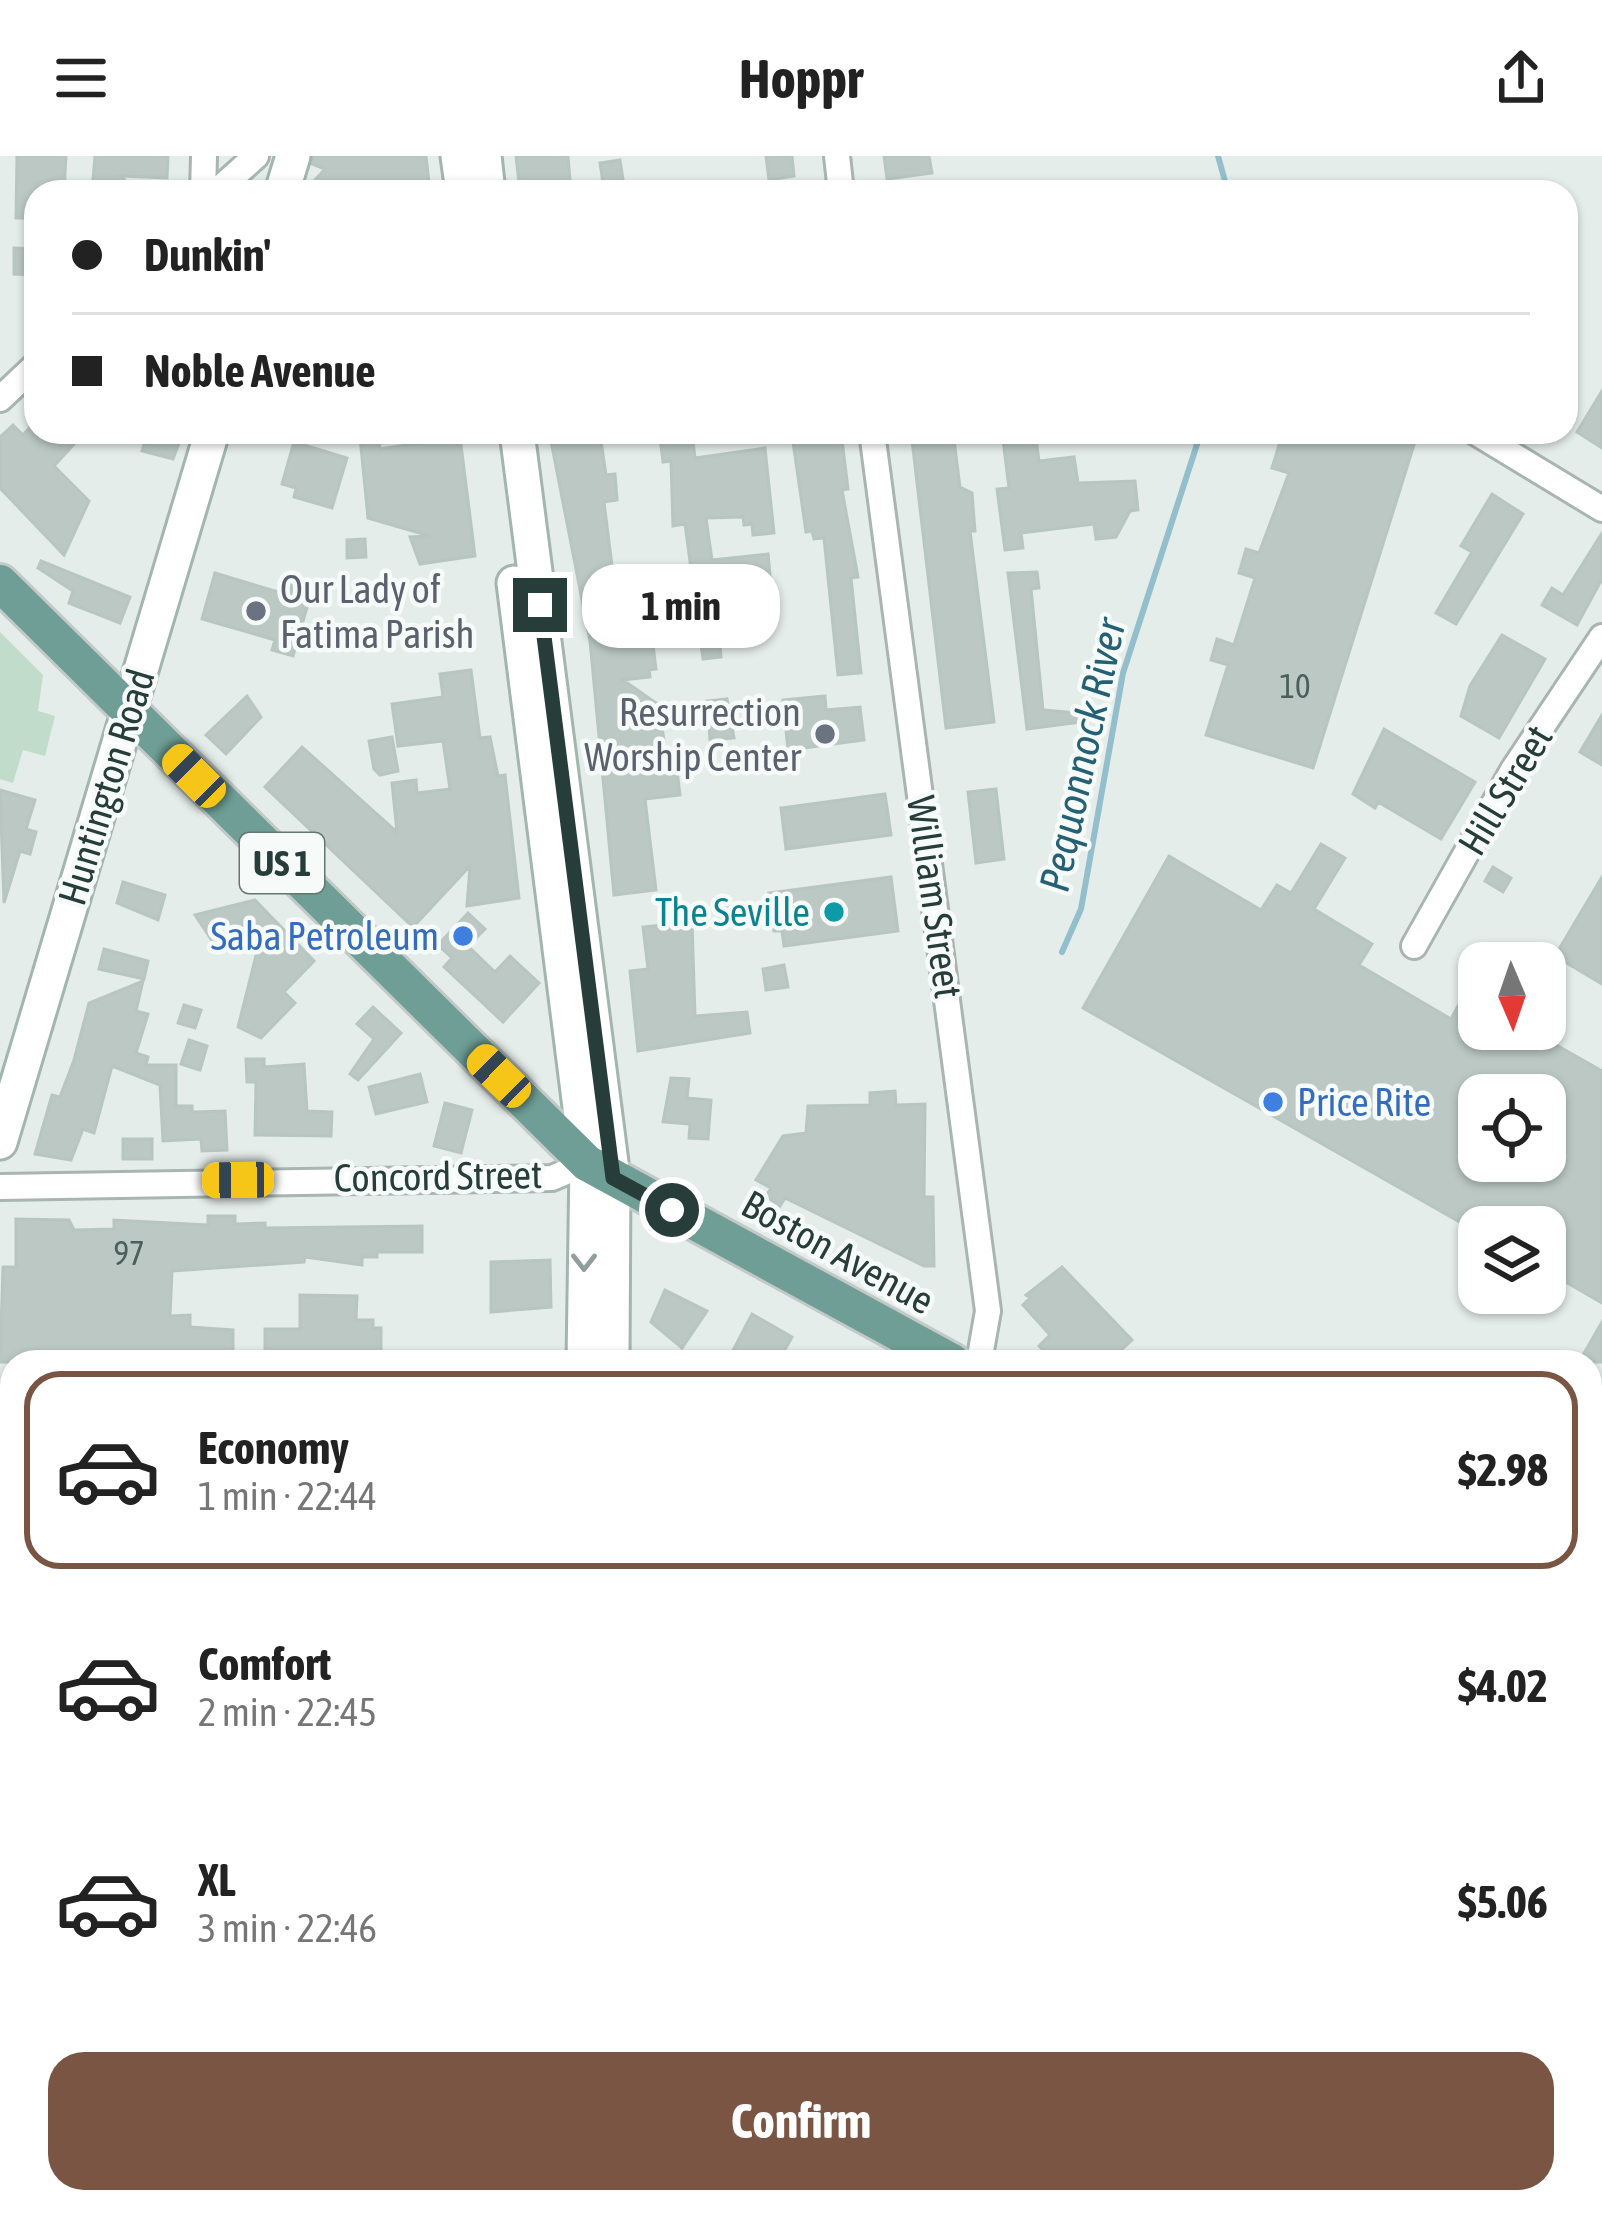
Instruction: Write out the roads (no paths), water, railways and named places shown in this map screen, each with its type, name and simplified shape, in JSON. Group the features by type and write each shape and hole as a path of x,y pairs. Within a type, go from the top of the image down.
{"main road":[{"name":"Huntington Road","path":"0,1142 208,444"},
{"path":"497,444 600,1170 585,1350"},
{"path":"518,444 600,1170 611,1350"},
{"name":"Boston Avenue","path":"0,583 600,1170 930,1350"}],"street":[{"path":"229,180 256,156"},
{"path":"0,399 24,376"},
{"name":"William Street","path":"874,444 985,1289 988,1328 982,1350"},
{"path":"1495,444 1602,509"},
{"name":"Hill Street","path":"1414,946 1514,770 1602,637"},
{"name":"Concord Street","path":"0,1187 552,1178 600,1170"}],"waterway":[{"name":"Pequonnock River","path":"1218,156 1225,180"},
{"name":"Pequonnock River","path":"1062,952 1081,909 1123,673 1197,444"}],"place":[{"name":"Our Lady of Fatima Parish","path":"256,611"},
{"name":"Resurrection Worship Center","path":"825,734"},
{"name":"The Seville","path":"834,912"},
{"name":"Saba Petroleum","path":"463,936"},
{"name":"Price Rite","path":"1273,1102"}]}
